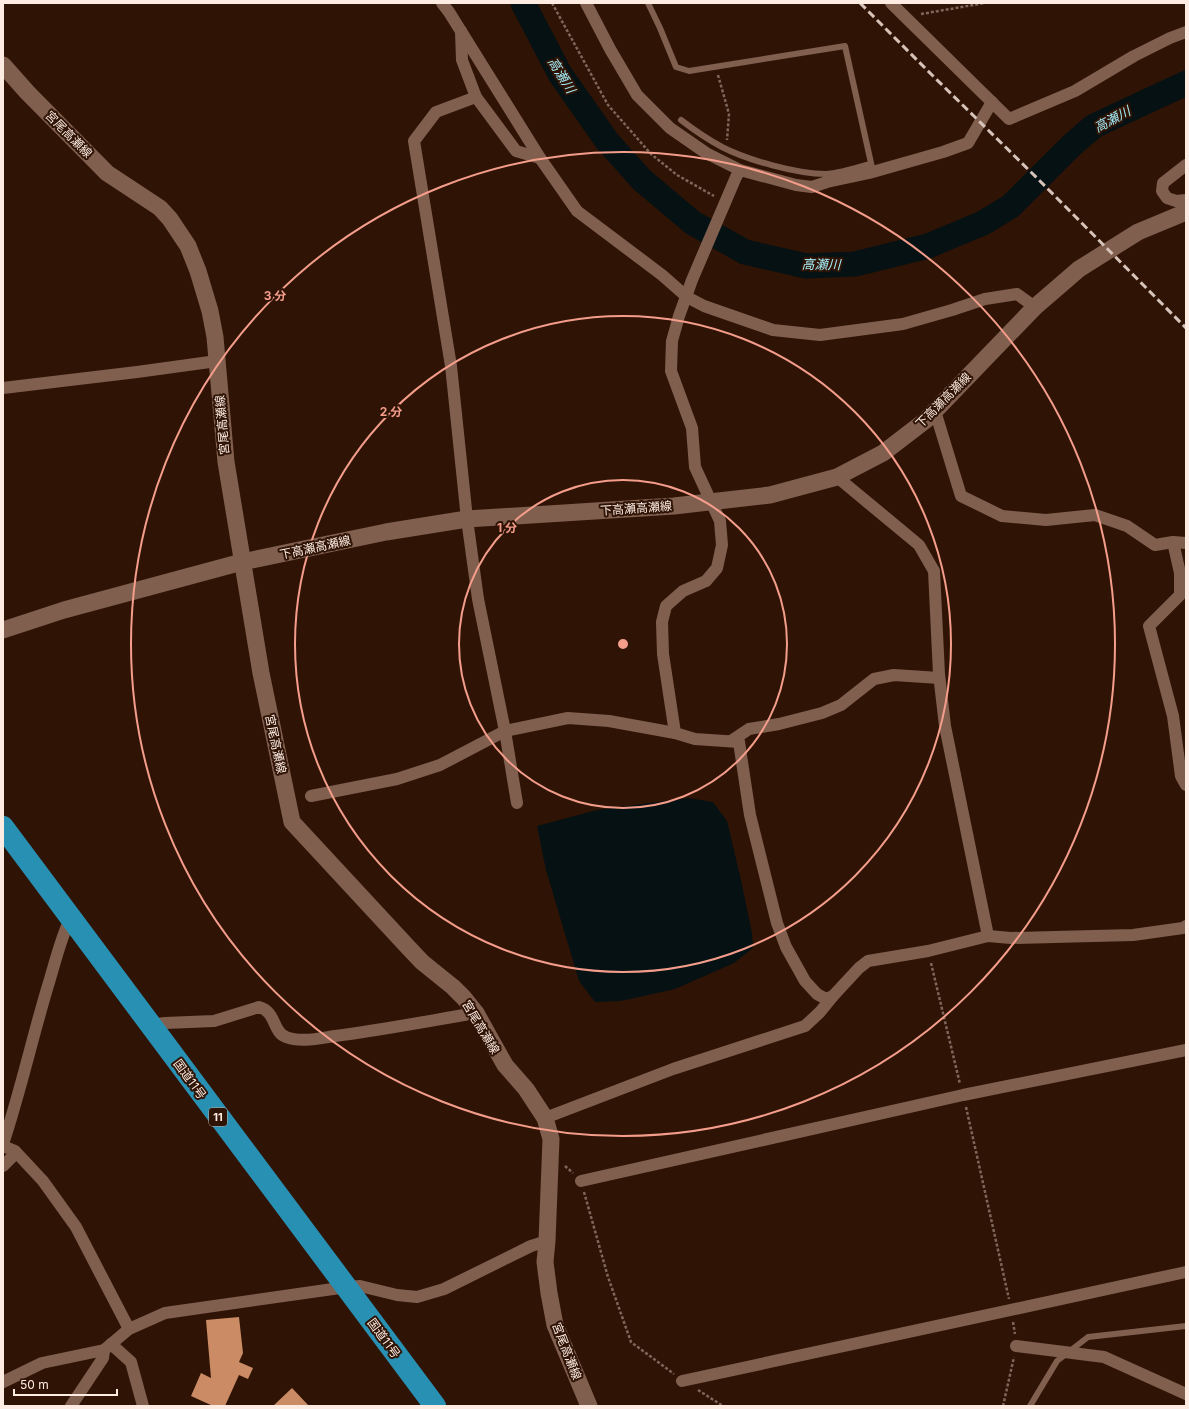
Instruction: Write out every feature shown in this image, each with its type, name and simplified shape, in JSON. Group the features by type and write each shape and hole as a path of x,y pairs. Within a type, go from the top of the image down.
{"highway":[{"name":"国道11号","path":"3,828 435,1406"}],"main road":[{"name":"宮尾高瀬線","path":"3,65 27,92 107,172 160,208 188,246 198,271 210,311 215,337 226,462 261,674 292,822 422,962 464,998 476,1013 505,1065 526,1089 545,1118 550,1139 548,1241 545,1262 555,1324 589,1406"},
{"name":"下高瀬高瀬線","path":"3,630 64,610 242,562 386,532 466,519 674,506 770,495 837,477 883,453 935,411 1035,307 1079,269 1138,232 1186,212"}],"street":[{"path":"442,3 461,30 540,158 577,211 662,275 687,297 704,306 773,330 820,335 903,324 985,299 1017,294 1035,307"},
{"path":"586,3 610,49 637,95 670,128 738,173 812,187 872,168 943,152 968,143 992,102"},
{"path":"891,3 1009,119 1075,91 1134,56 1170,38 1186,32"},
{"path":"461,30 462,60 476,97 516,151 540,158"},
{"path":"476,97 436,112 414,140 451,366 466,519 478,599 505,731 517,803"},
{"path":"1186,165 1163,183 1162,191 1166,198 1176,201 1186,200"},
{"path":"675,733 663,654 662,622 666,606 683,591 706,581 717,568 722,545 720,521 695,467 692,428 670,370 672,341 692,280 738,173"},
{"path":"3,388 217,361"},
{"path":"935,411 961,496 1002,516 1046,520 1095,515 1127,526 1155,545 1173,542 1186,543"},
{"path":"837,477 920,545 934,571 939,678 945,726 988,936"},
{"path":"1173,542 1180,573 1180,594 1149,626 1173,716 1181,776 1186,785"},
{"path":"731,741 749,729 808,717 841,705 874,679 894,675 939,678"},
{"path":"311,796 397,779 440,765 505,731 568,718 609,721 675,733 695,739 739,742 750,814 777,923 786,947 805,981 817,994 826,999 833,996"},
{"path":"70,919 64,931 3,1145 16,1153 43,1181 76,1227 129,1329"},
{"path":"545,1118 673,1069 805,1026 820,1012 859,968 868,961 928,951 988,936 1011,938 1133,935 1186,926"},
{"path":"151,1025 214,1021 260,1007 265,1009 271,1015 279,1033 287,1038 306,1040 367,1032 476,1013"},
{"path":"581,1181 963,1096 1186,1050"},
{"path":"3,1166 16,1153"},
{"path":"3,1382 42,1363 107,1347 129,1329 165,1313 360,1286 397,1295 417,1297 444,1289 530,1246 548,1241"},
{"path":"682,1380 1186,1272"},
{"path":"1016,1346 1104,1357 1186,1394"},
{"path":"71,1406 103,1358 107,1347"},
{"path":"107,1347 131,1362 143,1406"}],"lane":[{"path":"648,3 676,67 689,71 844,46 872,168 827,174 794,170 757,160 727,149 681,120"},
{"path":"1030,1406 1057,1361 1088,1337 1186,1326"}],"path":[{"path":"552,3 608,105 656,158 677,175 717,198"},
{"path":"906,17 986,3"},
{"path":"716,66 729,114 727,149"},
{"path":"928,951 978,1159 1011,1310"},
{"path":"550,1155 562,1163 581,1181 608,1277 631,1342 682,1380 723,1406"}],"shaded area":[{"path":"688,798 713,802 727,821 752,933 753,948 734,963 675,989 621,1001 595,1002 579,981 546,870 537,826 597,810"}],"building":[{"path":"239,1317 243,1353 239,1362 253,1368 248,1379 239,1375 225,1406 213,1406 191,1396 201,1373 211,1378 206,1320"},
{"path":"292,1388 309,1406 273,1406"}],"waterway":[{"name":"高瀬川","path":"523,3 560,74 607,141 642,180 693,223 745,252 806,266 855,264 928,246 983,223 1011,206 1073,144 1094,126 1186,83"}],"railway":[{"path":"860,3 1186,328"}]}
